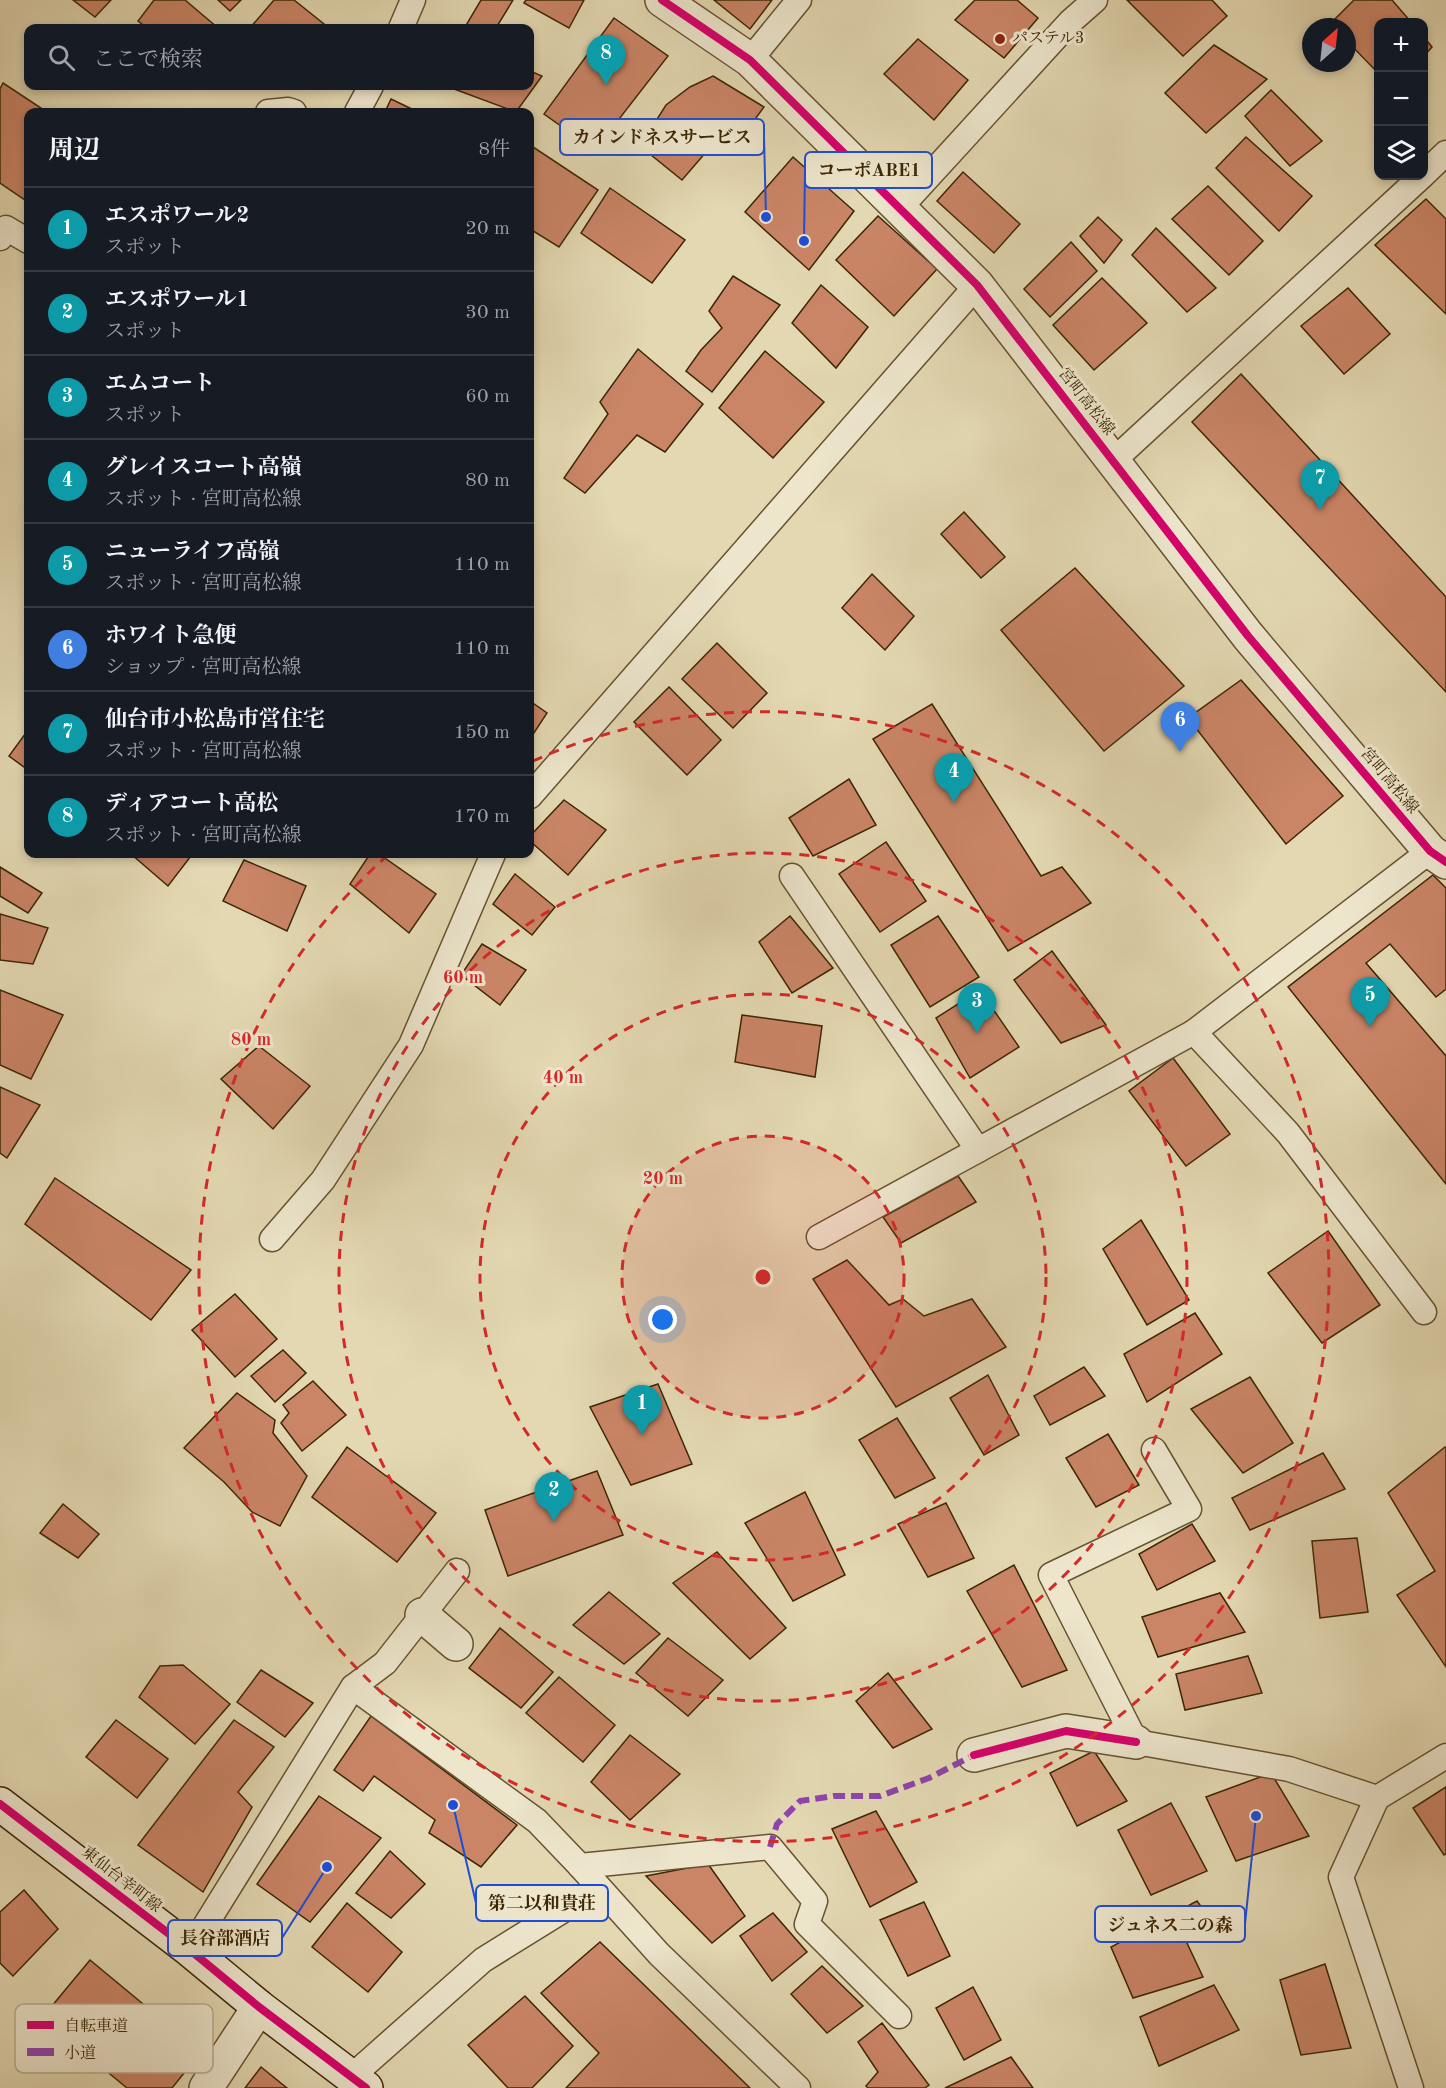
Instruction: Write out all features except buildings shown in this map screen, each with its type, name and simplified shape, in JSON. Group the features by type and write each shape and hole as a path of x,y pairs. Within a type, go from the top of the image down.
{"street":[{"name":"宮町高松線","path":"662,0 750,60 977,285 1248,636 1438,856"},
{"path":"422,1615 456,1644"},
{"path":"974,1755 1066,1731 1136,1742"},
{"name":"東仙台幸町線","path":"0,1804 359,2083"},
{"path":"206,2088 259,2007"}],"lane":[{"path":"403,24 413,0"},
{"path":"750,60 799,0"},
{"path":"899,209 1070,22 1095,0"},
{"path":"359,108 369,90"},
{"path":"1428,170 1446,153"},
{"path":"1114,460 1418,180"},
{"path":"0,238 6,228 24,239"},
{"path":"534,791 977,285"},
{"path":"819,1237 1194,1032 1438,856"},
{"path":"272,1239 323,1180 411,1046 491,858"},
{"path":"792,876 978,1150"},
{"path":"1194,1032 1288,1133 1424,1312"},
{"path":"1154,1450 1189,1509 1051,1575 1136,1742 1289,1769 1377,1798"},
{"path":"190,1950 353,1687 385,1663 457,1571"},
{"path":"353,1687 537,1821 659,1954 798,2088"},
{"path":"1411,2088 1341,1877 1377,1798 1446,1756"},
{"path":"580,1866 770,1847 815,1901 807,1924 899,2016"},
{"path":"359,2083 483,1960 599,1888"}],"marked path":[{"path":"770,1847 777,1824 800,1801 834,1796 880,1796 929,1778 974,1755"}],"cycle path":[{"path":"662,0 750,60 977,285 1248,636 1430,851 1446,862"},
{"path":"974,1755 1066,1731 1136,1742"},
{"path":"0,1804 366,2088"}],"place":[{"name":"パステル3","path":"1000,39"},
{"name":"ディアコート高松","path":"606,85"},
{"name":"カインドネスサービス","path":"766,217"},
{"name":"コーポABE1","path":"804,241"},
{"name":"仙台市小松島市営住宅","path":"1320,510"},
{"name":"ホワイト急便","path":"1180,752"},
{"name":"グレイスコート高嶺","path":"954,803"},
{"name":"ニューライフ高嶺","path":"1370,1027"},
{"name":"エムコート","path":"977,1033"},
{"name":"エスポワール2","path":"642,1435"},
{"name":"エスポワール1","path":"554,1522"},
{"name":"第二以和貴荘","path":"453,1805"},
{"name":"ジュネス二の森","path":"1256,1816"},
{"name":"長谷部酒店","path":"327,1867"}]}
